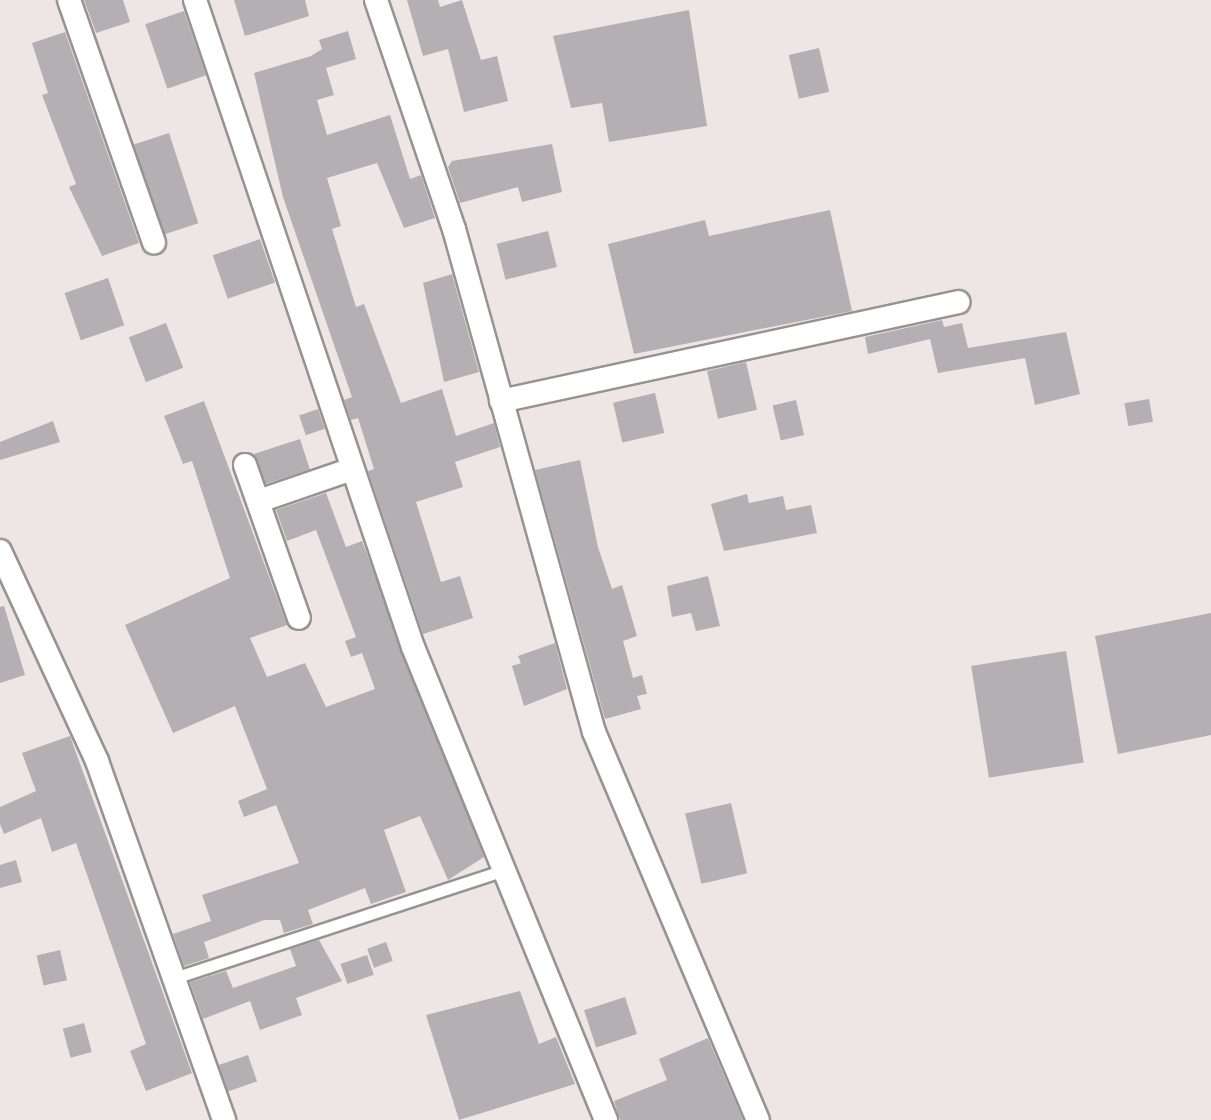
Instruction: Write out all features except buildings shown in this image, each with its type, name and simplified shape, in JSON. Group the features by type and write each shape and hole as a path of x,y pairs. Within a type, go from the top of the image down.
{"street":[{"path":"69,0 154,243"},
{"path":"195,0 349,470 499,872 606,1120"},
{"path":"376,0 454,229 552,597 621,808 758,1120"},
{"path":"501,401 958,302"},
{"path":"245,465 299,618"},
{"path":"259,501 349,470"},
{"path":"0,551 97,761 224,1120"}],"lane":[{"path":"174,978 499,872"}]}
